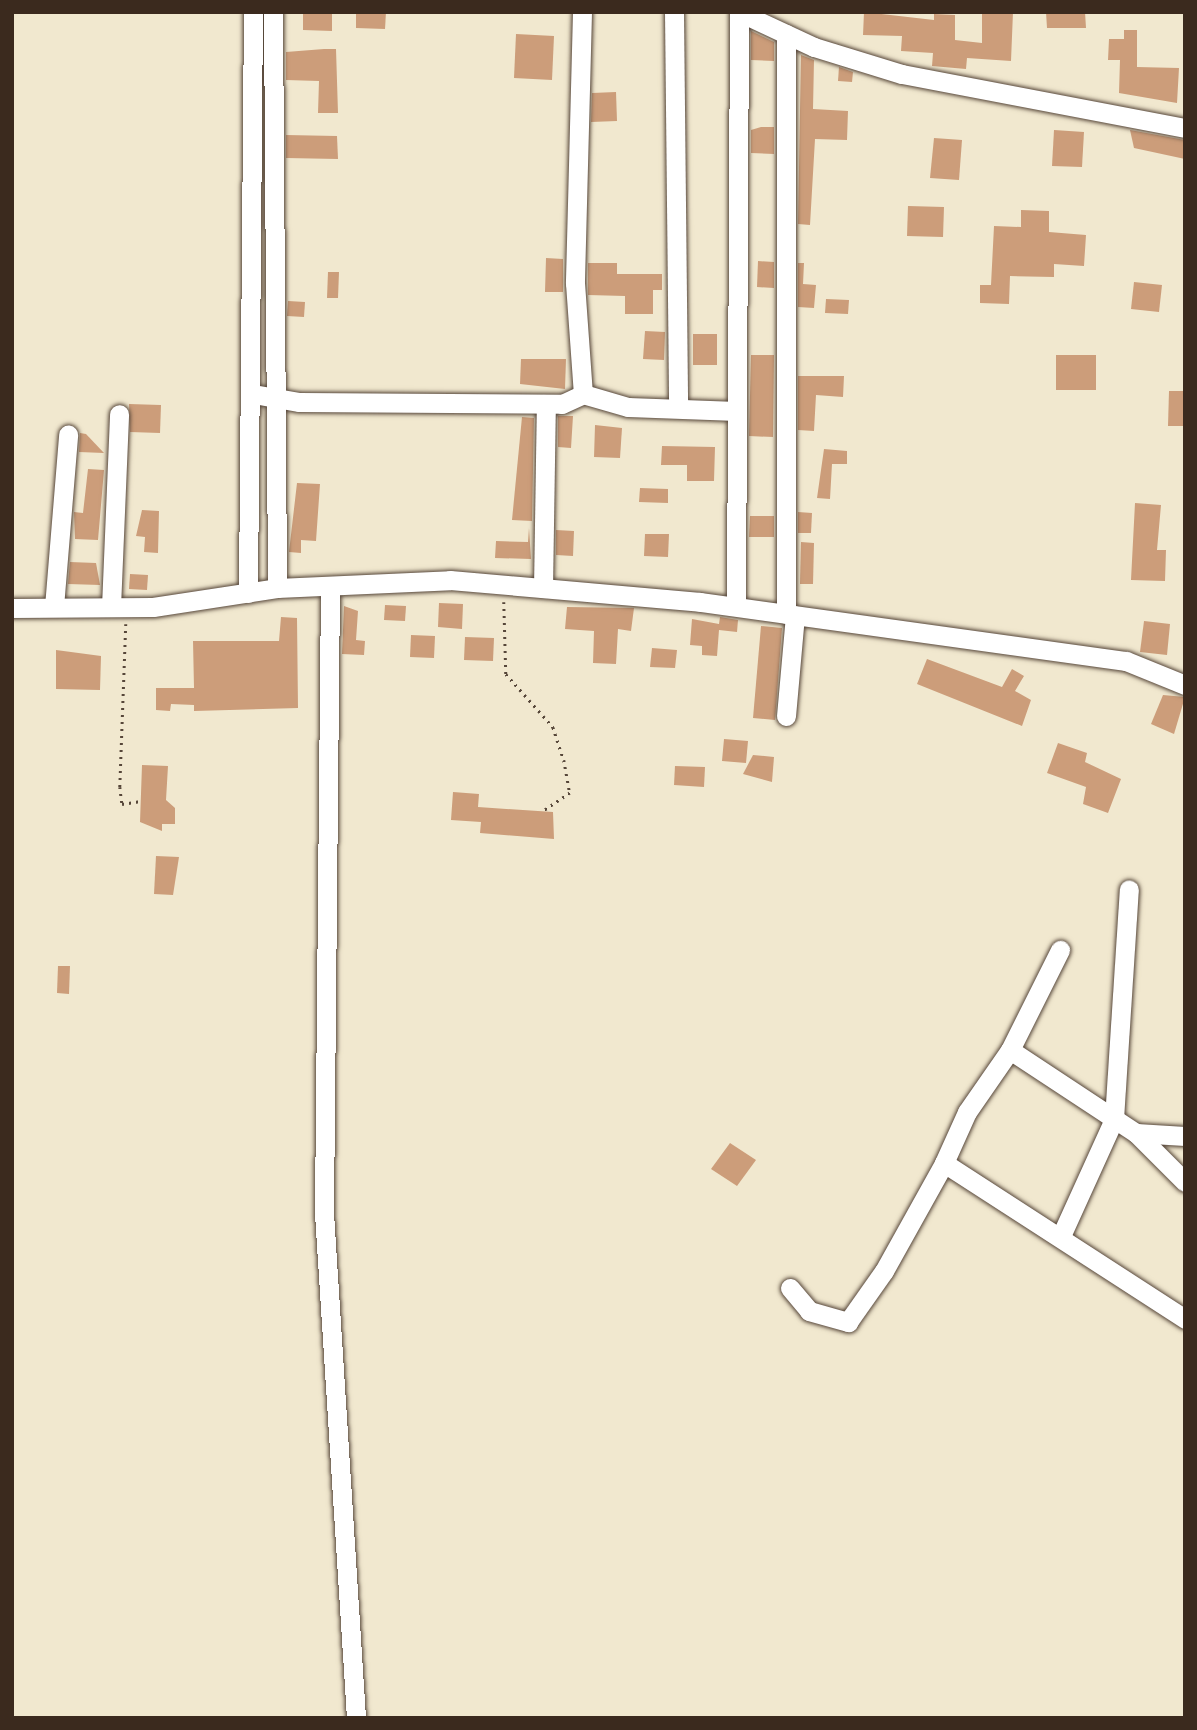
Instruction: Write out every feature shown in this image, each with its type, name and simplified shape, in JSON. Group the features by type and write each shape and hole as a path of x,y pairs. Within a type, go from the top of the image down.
{"street":[{"path":"253,12 261,395 277,588"},
{"path":"248,593 261,395 274,94 273,12"},
{"path":"582,12 575,283 583,394"},
{"path":"674,12 678,407"},
{"path":"736,606 739,12 786,34 902,74 1185,128"},
{"path":"786,34 790,614 786,716"},
{"path":"253,95 274,94"},
{"path":"261,395 299,402 546,404 583,394 599,404 737,411"},
{"path":"543,588 546,404"},
{"path":"118,607 119,414"},
{"path":"54,607 68,435"},
{"path":"12,608 118,607 277,588 501,585 736,606 1126,661 1185,685"},
{"path":"330,586 324,1213 356,1718"},
{"path":"1061,1236 1114,1119 1129,890"},
{"path":"790,1288 809,1311 848,1322 884,1271 943,1163 967,1112 1010,1050 1060,950"},
{"path":"1010,1050 1136,1133 1185,1182"},
{"path":"1136,1133 1185,1136"},
{"path":"943,1163 1061,1236 1130,1288 1185,1319"}],"path":[{"path":"501,585 506,674 553,727 564,760 569,793 543,811"},
{"path":"118,607 122,804 141,801"}],"building":[{"path":"303,12 332,12 332,31 303,30"},
{"path":"356,12 386,12 385,29 356,28"},
{"path":"864,12 934,20 934,14 955,15 955,40 982,43 982,12 1013,12 1011,61 967,58 966,69 932,66 933,53 901,51 902,36 863,35"},
{"path":"1046,12 1085,12 1086,28 1047,28"},
{"path":"1124,30 1137,30 1137,67 1179,68 1177,103 1119,93 1120,60 1108,60 1109,39 1124,39"},
{"path":"751,31 774,42 774,61 751,60"},
{"path":"516,34 554,36 552,80 514,78"},
{"path":"336,49 338,113 318,113 319,81 286,80 286,52"},
{"path":"801,55 814,60 813,109 848,111 847,140 815,139 810,225 798,224"},
{"path":"839,67 853,72 852,82 838,81"},
{"path":"616,92 617,121 591,122 592,93"},
{"path":"774,127 774,154 751,153 751,130"},
{"path":"1054,130 1084,132 1082,167 1052,166"},
{"path":"1130,130 1185,140 1185,159 1134,148"},
{"path":"286,135 337,136 338,159 286,158"},
{"path":"934,138 962,140 959,180 930,178"},
{"path":"908,206 944,207 943,237 907,236"},
{"path":"1021,210 1049,211 1049,232 1086,235 1084,266 1054,264 1054,277 1010,276 1009,304 980,303 980,285 991,285 994,226 1021,227"},
{"path":"546,258 563,259 563,292 545,292"},
{"path":"758,261 774,262 774,288 757,287"},
{"path":"588,263 617,263 617,274 662,274 662,290 653,290 653,314 625,314 625,296 588,295"},
{"path":"798,263 804,263 803,284 816,285 814,308 798,307"},
{"path":"328,272 339,272 338,298 327,298"},
{"path":"1134,282 1162,285 1159,312 1131,309"},
{"path":"826,299 849,300 848,314 825,313"},
{"path":"288,301 305,302 304,317 287,316"},
{"path":"645,331 665,332 664,360 643,359"},
{"path":"693,334 717,334 717,365 693,365"},
{"path":"751,355 774,355 773,437 749,436"},
{"path":"1056,355 1096,355 1096,390 1056,390"},
{"path":"521,359 566,359 565,389 520,384"},
{"path":"798,376 844,376 843,397 816,395 814,431 798,430"},
{"path":"1169,391 1185,391 1185,426 1168,426"},
{"path":"129,404 161,405 160,433 130,432"},
{"path":"558,416 573,416 571,448 558,447"},
{"path":"522,417 534,418 532,521 512,520"},
{"path":"595,425 622,428 620,458 594,457"},
{"path":"80,433 86,434 104,453 79,452"},
{"path":"662,446 715,447 714,481 687,481 687,465 661,465"},
{"path":"824,449 847,451 847,464 832,464 830,499 817,498"},
{"path":"88,469 104,470 98,540 75,539 74,512 83,513"},
{"path":"297,483 320,484 316,541 301,540 301,553 289,552"},
{"path":"640,488 668,489 668,503 639,502"},
{"path":"1135,503 1161,505 1157,550 1166,550 1165,581 1131,580"},
{"path":"142,510 159,511 158,553 144,552 145,537 136,536"},
{"path":"798,512 812,513 811,533 798,533"},
{"path":"750,516 774,516 774,537 749,537"},
{"path":"529,528 531,559 495,558 496,541 528,542"},
{"path":"556,530 574,531 573,556 556,555"},
{"path":"645,534 669,534 668,557 644,556"},
{"path":"801,542 814,543 813,584 800,584"},
{"path":"70,562 96,563 100,585 68,584"},
{"path":"130,574 148,575 147,590 129,589"},
{"path":"439,603 463,604 462,629 438,627"},
{"path":"385,605 406,606 405,621 384,620"},
{"path":"344,606 358,611 356,640 365,641 364,655 342,654"},
{"path":"567,607 634,608 631,631 618,629 616,664 593,663 594,631 565,629"},
{"path":"281,617 297,618 298,708 194,711 194,705 171,704 170,711 156,710 156,688 194,688 193,641 279,641"},
{"path":"720,617 738,620 737,632 719,630 717,656 702,655 702,646 690,645 692,619 719,624"},
{"path":"1144,621 1170,624 1167,655 1140,652"},
{"path":"761,626 782,628 775,720 753,718"},
{"path":"411,635 435,636 434,658 410,657"},
{"path":"465,637 494,638 493,661 464,660"},
{"path":"652,648 677,650 675,668 650,667"},
{"path":"56,650 101,656 100,690 56,689"},
{"path":"927,659 1002,687 1012,669 1024,676 1015,691 1031,700 1022,726 917,684"},
{"path":"1163,695 1185,697 1174,734 1151,724"},
{"path":"724,739 748,741 746,763 722,761"},
{"path":"1058,743 1087,753 1085,762 1121,779 1108,813 1083,804 1086,787 1047,773"},
{"path":"753,755 774,757 772,782 743,774"},
{"path":"142,765 168,766 166,800 175,808 175,824 162,824 162,831 140,822"},
{"path":"675,766 705,767 704,787 674,785"},
{"path":"453,792 479,794 478,807 553,812 554,839 480,833 481,822 451,820"},
{"path":"156,856 179,857 173,895 154,894"},
{"path":"58,966 70,966 69,994 57,993"},
{"path":"730,1143 756,1160 737,1186 711,1169"}]}
